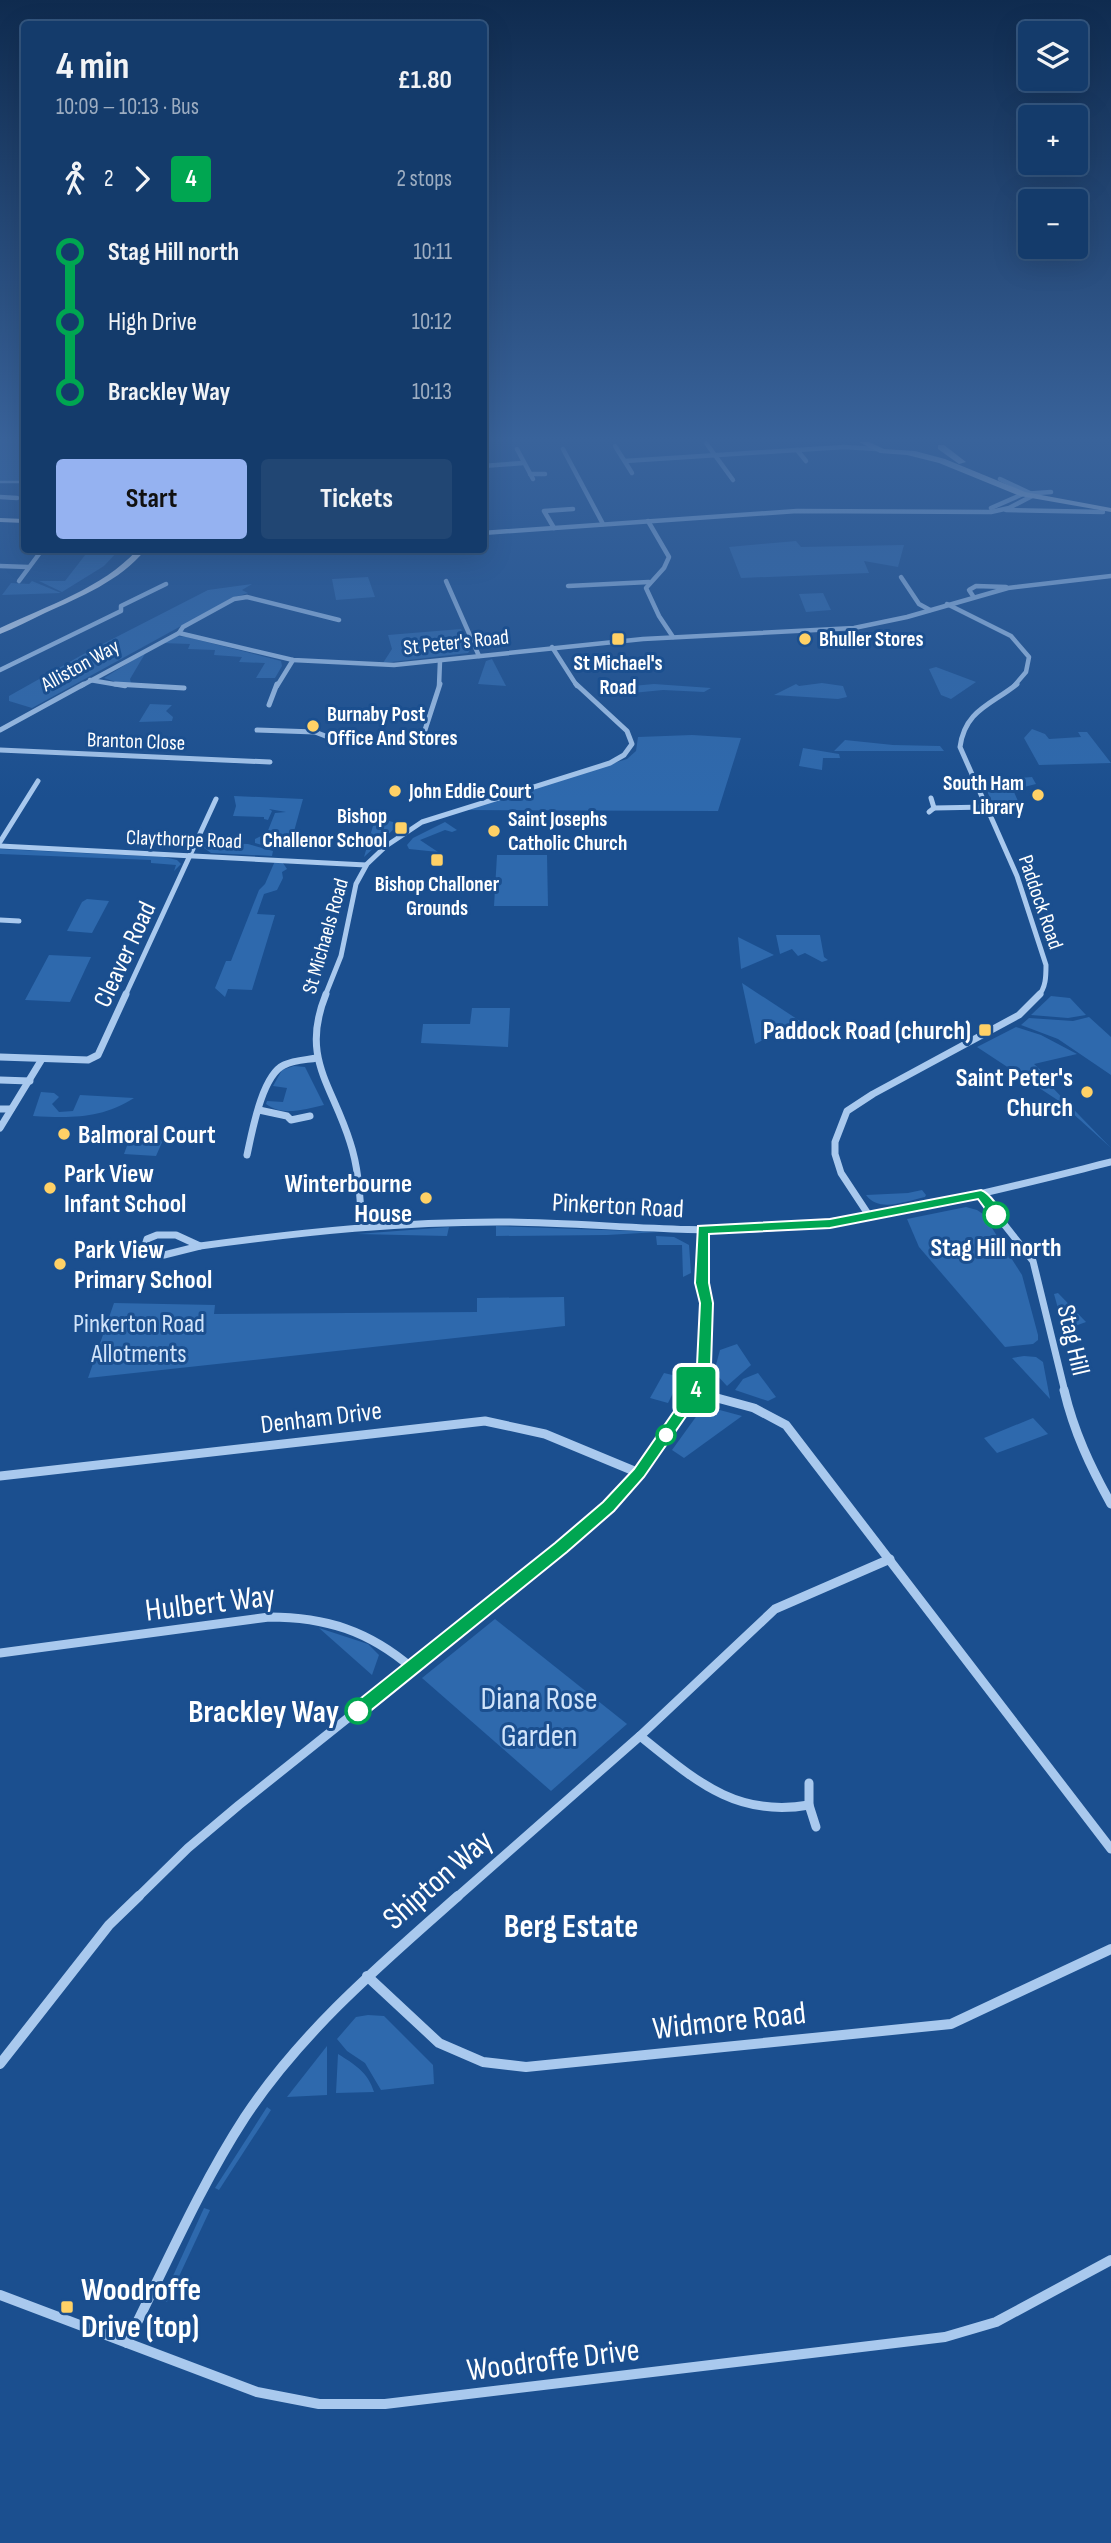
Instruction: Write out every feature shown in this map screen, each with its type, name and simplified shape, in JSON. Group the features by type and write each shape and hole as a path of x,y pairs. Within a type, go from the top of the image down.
{"street":[{"path":"19,581 33,561"},
{"path":"1,629 116,573 133,561"},
{"path":"667,561 646,588 673,637"},
{"path":"0,566 28,567"},
{"name":"St Peter's Road","path":"179,633 293,660 394,665 552,647 673,637 838,630 892,621 1008,588 1111,576"},
{"path":"901,577 919,604 930,610"},
{"path":"446,582 479,656"},
{"path":"568,586 649,582"},
{"path":"0,670 111,617 121,611 121,606 166,584"},
{"path":"973,596 969,590 976,586 995,585 1008,588"},
{"name":"Alliston Way","path":"0,730 179,633 183,627 234,599 247,597 339,620"},
{"name":"Paddock Road","path":"870,1217 841,1173 835,1154 835,1142 846,1112 873,1094 1019,1015 1042,992 1046,965 1017,876 962,755 959,739 970,716 1018,684 1027,671 1029,657 1012,636 947,604"},
{"name":"St Michaels Road","path":"362,1227 359,1184 350,1142 317,1058 314,1040 316,1023 342,954 355,890 366,865 399,836 422,822 605,765 629,751 632,744 628,731 580,690 552,647"},
{"path":"269,705 279,680 293,660"},
{"path":"424,733 441,681 440,661"},
{"path":"89,680 131,687 184,688"},
{"path":"257,730 315,732 328,737"},
{"name":"Branton Close","path":"0,750 270,762"},
{"path":"0,844 38,780"},
{"path":"931,797 932,810 987,807"},
{"name":"Cleaver Road","path":"41,1059 84,1060 93,1059 100,1053 216,799"},
{"name":"Claythorpe Road","path":"0,844 366,865"},
{"path":"0,920 19,921"},
{"path":"0,1057 41,1059 0,1128"},
{"path":"247,1155 253,1123 277,1069 289,1063 317,1058"},
{"path":"0,1080 30,1081"},
{"path":"0,1108 11,1109"},
{"path":"259,1111 287,1116 291,1120 310,1116"},
{"name":"Pinkerton Road","path":"201,1246 176,1235 157,1235 147,1239 142,1248 148,1255 362,1227 508,1222 702,1229 770,1228 870,1217 981,1195 1111,1162"},
{"name":"Stag Hill","path":"981,1195 1033,1261 1073,1427 1085,1458 1111,1504"},
{"path":"0,2064 87,1952 148,1886 239,1805 589,1523 639,1473 695,1392 704,1365 707,1340 706,1303 702,1283 702,1229"},
{"path":"695,1392 754,1408 786,1425 1111,1849"},
{"name":"Denham Drive","path":"0,1476 485,1421 529,1427 593,1451 639,1473"},
{"name":"Shipton Way","path":"127,2343 185,2225 246,2117 304,2040 367,1976 640,1736 775,1609 890,1559"},
{"name":"Hulbert Way","path":"0,1653 269,1617 302,1616 349,1626 371,1637 412,1668"},
{"path":"640,1736 706,1789 750,1806 776,1809 809,1805"},
{"path":"809,1783 809,1805 816,1827"},
{"name":"Widmore Road","path":"367,1976 439,2043 483,2062 526,2067 951,2024 1111,1949"},
{"name":"Woodroffe Drive","path":"0,2295 257,2392 319,2404 385,2404 945,2337 996,2322 1111,2260"}],"green space":[{"path":"81,561 109,561 62,592 39,581 65,581"},
{"path":"734,561 900,561 898,567 864,561 869,573 741,578"},
{"path":"368,577 375,597 336,600 332,579"},
{"path":"32,581 61,593 2,595 11,583 29,584"},
{"path":"252,584 242,590 248,593 232,598 32,708 9,701 9,696 89,651 208,590"},
{"path":"823,593 831,610 806,612 799,594"},
{"path":"461,629 470,650 468,653 383,663 392,649 388,635"},
{"path":"175,636 281,661 282,666 275,678 256,678 265,663 239,662 242,657 214,655 215,650 188,649 190,644 162,643"},
{"path":"146,652 130,679 131,683 122,684 104,678"},
{"path":"492,659 506,686 478,684 486,661"},
{"path":"936,667 976,682 951,699 941,695 929,669"},
{"path":"822,683 843,686 847,697 838,699 774,695 796,684 799,686"},
{"path":"654,684 711,688 704,692 663,690 612,695 605,695 599,689"},
{"path":"150,704 172,705 166,711 173,717 172,721 139,722"},
{"path":"1032,729 1045,734 1049,739 1081,737 1078,732 1087,732 1111,763 1039,765 1024,738"},
{"path":"692,735 741,738 718,811 461,810 627,759 636,751 638,737"},
{"path":"845,740 940,746 944,751 834,751"},
{"path":"803,748 839,754 840,758 823,758 822,770 799,766"},
{"path":"1032,777 1036,784 1016,789 1014,792 1021,808 995,808 982,781"},
{"path":"234,796 303,799 293,835 265,846 255,843 255,839 267,833 275,813 286,812 269,809 272,811 268,820 264,817 233,816 236,806"},
{"path":"377,812 385,815 382,819 400,824 405,820 408,822 395,828 364,857"},
{"path":"445,822 457,830 445,830 420,840 438,852 409,849 407,845 413,838"},
{"path":"220,836 219,843 248,844 273,851 272,856 211,853 204,848 203,842 207,837"},
{"path":"0,849 164,857 177,860 181,864 174,871 176,865 151,863 151,860 0,854"},
{"path":"497,855 547,855 548,906 494,906"},
{"path":"275,861 283,863 287,869 282,872 283,878 277,890 264,894 257,914 275,915 252,990 228,989 225,997 215,988 226,961 231,961 259,890 265,884"},
{"path":"87,899 109,901 92,933 67,931 82,902"},
{"path":"776,935 820,935 824,957 828,960 822,962 805,953 798,956 792,949 780,954"},
{"path":"738,937 774,955 741,969"},
{"path":"49,955 91,957 70,1002 25,1000"},
{"path":"742,983 800,1021 755,1044"},
{"path":"1051,996 1070,998 1086,1015 1068,1018 1031,1015"},
{"path":"472,1008 510,1008 508,1047 421,1043 423,1024 470,1024"},
{"path":"1089,1017 1111,1037 1111,1075 1058,1039 1021,1025 1029,1018 1073,1021"},
{"path":"1016,1027 1041,1035 1077,1054 1034,1064 1045,1074 1041,1076 1111,1148 1059,1101 977,1047"},
{"path":"294,1066 305,1067 324,1105 287,1111 266,1104 267,1101 283,1102 287,1088 273,1086 282,1070"},
{"path":"41,1092 54,1093 59,1097 52,1104 59,1112 73,1111 80,1095 134,1098 110,1110 85,1116 33,1116"},
{"path":"145,1139 163,1140 156,1156 124,1154 128,1143 142,1144"},
{"path":"922,1190 925,1197 885,1205 866,1195 908,1193"},
{"path":"966,1207 983,1214 1022,1275 1038,1335 1038,1340 1033,1344 1005,1347 919,1247 907,1219"},
{"path":"496,1226 659,1232 496,1236"},
{"path":"449,1227 447,1236 357,1234"},
{"path":"656,1236 674,1237 689,1245 691,1273 683,1277 682,1245 657,1245"},
{"path":"1058,1293 1086,1322 1064,1330 1054,1294"},
{"name":"Pinkerton Road Allotments","path":"564,1297 565,1326 88,1378 114,1303 215,1305 214,1314 477,1312 477,1298"},
{"path":"737,1344 751,1365 727,1386 714,1372 720,1350"},
{"path":"1036,1357 1043,1362 1050,1399 1012,1358"},
{"path":"664,1373 681,1377 668,1403 650,1398"},
{"path":"758,1373 776,1397 768,1401 735,1390 743,1379"},
{"path":"716,1409 742,1416 684,1458 672,1450 698,1414"},
{"path":"1033,1418 1048,1434 997,1453 984,1438"},
{"name":"Diana Rose Garden","path":"495,1619 627,1724 551,1791 422,1678"},
{"path":"319,1628 368,1644 379,1655 372,1675"},
{"path":"384,2016 433,2065 434,2084 381,2090 365,2063 347,2051 337,2039 356,2017"},
{"path":"327,2046 327,2095 287,2097"},
{"path":"338,2054 364,2074 374,2092 336,2093"},
{"path":"267,2107 271,2110 219,2190 215,2188"},
{"path":"204,2208 210,2210 167,2302 162,2300"}],"bus line":[{"name":"4","path":"358,1711 561,1547 608,1507 639,1473 695,1392 704,1365 707,1340 706,1303 702,1283 702,1229 729,1230 830,1223 981,1195 996,1215"}],"place":[{"name":"St Michael's Road","path":"618,639"},
{"name":"Bhuller Stores","path":"805,639"},
{"name":"Burnaby Post Office And Stores","path":"313,726"},
{"name":"John Eddie Court","path":"395,791"},
{"name":"South Ham Library","path":"1038,795"},
{"name":"Bishop Challenor School","path":"401,828"},
{"name":"Saint Josephs Catholic Church","path":"494,831"},
{"name":"Bishop Challoner Grounds","path":"437,860"},
{"name":"Paddock Road (church)","path":"985,1030"},
{"name":"Saint Peter's Church","path":"1087,1092"},
{"name":"Balmoral Court","path":"64,1134"},
{"name":"Park View Infant School","path":"50,1188"},
{"name":"Winterbourne House","path":"426,1198"},
{"name":"Stag Hill north","path":"996,1215"},
{"name":"Park View Primary School","path":"60,1264"},
{"name":"Brackley Way","path":"358,1711"},
{"name":"Woodroffe Drive (top)","path":"67,2307"}],"district":[{"name":"Berg Estate","path":"571,1925"}]}
